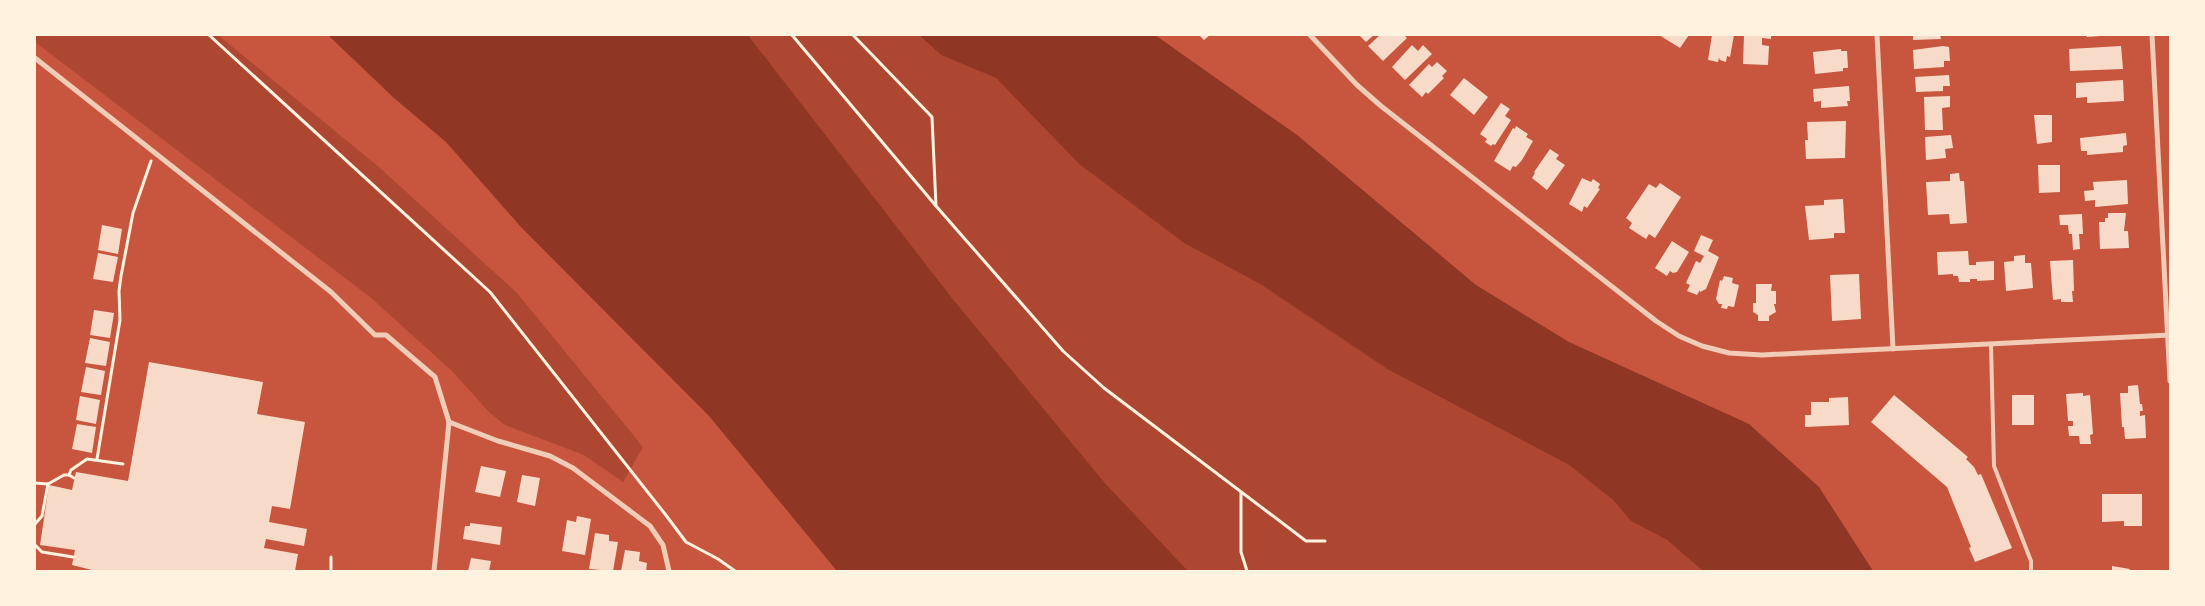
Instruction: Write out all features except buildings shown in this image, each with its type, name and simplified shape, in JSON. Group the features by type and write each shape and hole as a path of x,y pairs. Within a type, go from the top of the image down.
{"street":[{"path":"1310,35 1357,85 1382,106 1656,321 1679,336 1702,346 1729,353 1762,355 2169,335"},
{"path":"1877,35 1893,349"},
{"path":"2152,35 2170,380"},
{"path":"35,58 331,292 375,335 386,335 435,377 450,422 434,571"},
{"path":"450,422 498,441 550,456 573,468 650,526 663,545 669,571"}],"lane":[{"path":"1991,345 1994,466 2031,561 2031,571"}],"path":[{"path":"209,35 490,292 665,514 673,528 686,542 718,558 735,571"},
{"path":"792,35 936,206 1063,351 1104,388 1306,541 1325,541"},
{"path":"853,35 932,117 936,206"},
{"path":"97,459 120,320 119,291 131,222 154,152"},
{"path":"69,475 71,470 87,459 122,464"},
{"path":"35,482 48,484 64,475 74,478"},
{"path":"35,524 42,516 48,484"},
{"path":"1241,492 1241,552 1247,571"},
{"path":"35,545 42,552 73,557"},
{"path":"331,557 331,571"}],"shaded area":[{"path":"35,35 218,35 380,168 517,293 643,447 623,482 584,455 505,425 489,412 452,371 370,297 35,42"},
{"path":"328,35 748,35 952,298 1105,483 1188,571 837,571 709,416 521,227 446,142 394,98"},
{"path":"748,35 919,35 941,55 996,78 1079,164 1184,243 1260,284 1344,340 1423,388 1569,465 1613,500 1631,521 1667,540 1703,571 1188,571 1105,483 952,298"},
{"path":"919,35 1155,35 1297,135 1476,285 1569,342 1749,424 1819,487 1873,571 1703,571 1667,540 1631,521 1613,500 1569,465 1389,370 1260,284 1184,243 1079,164 996,78 941,55"}]}
